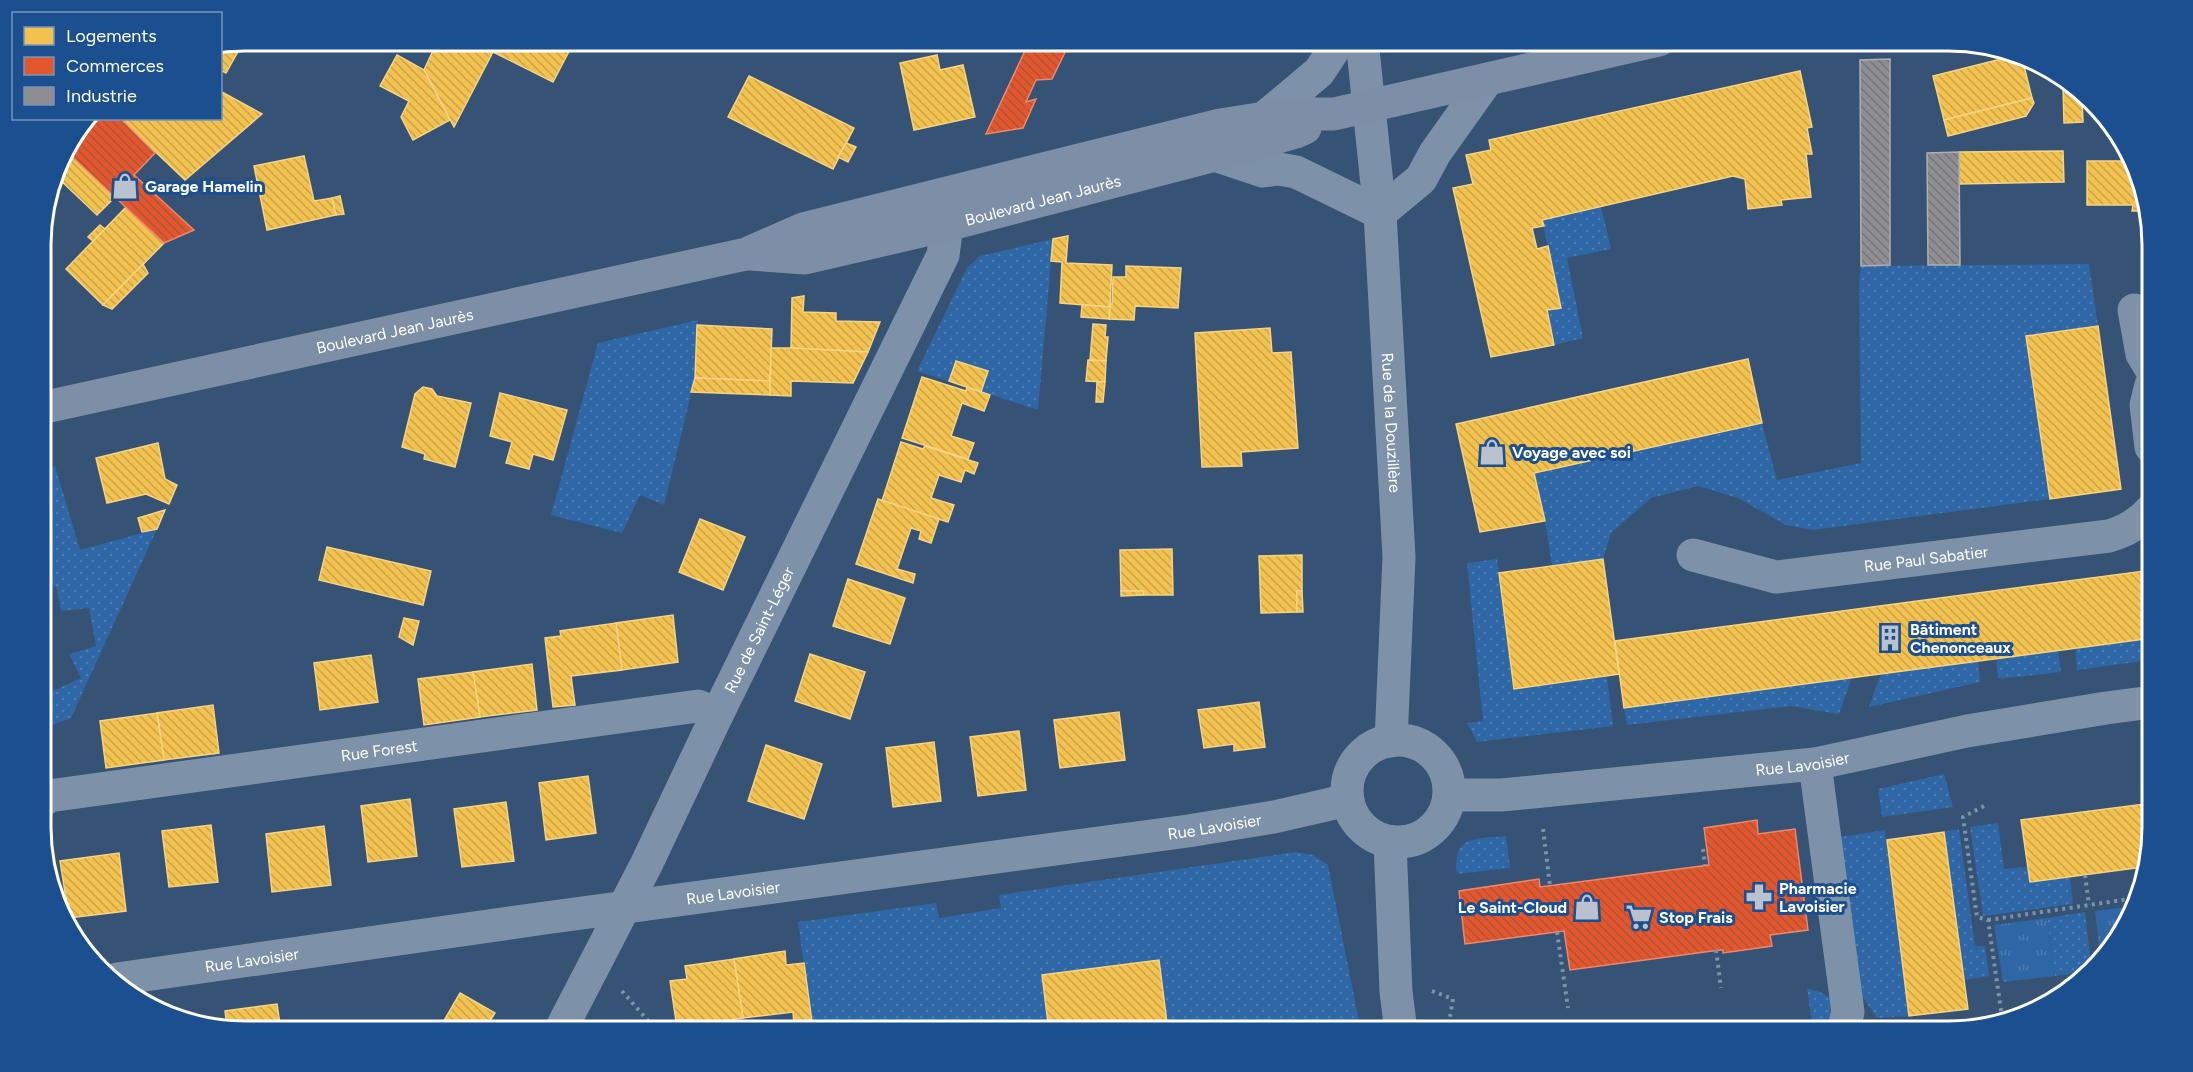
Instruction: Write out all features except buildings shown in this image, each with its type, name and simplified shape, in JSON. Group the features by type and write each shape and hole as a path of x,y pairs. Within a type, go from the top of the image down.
{"main road":[{"name":"Boulevard Jean Jaurès","path":"746,254 805,258 947,225 1296,132 1334,114 1612,51"},
{"name":"Boulevard Jean Jaurès","path":"51,406 746,254 803,229 1220,125 1290,114 1334,114"}],"street":[{"path":"1264,118 1319,72 1333,51"},
{"name":"Rue de la Douzillère","path":"1363,51 1380,213 1399,557 1391,741"},
{"path":"1215,155 1263,171 1280,169 1296,172 1380,213 1421,178 1435,153 1487,80"},
{"name":"Rue de Saint-Léger","path":"565,1021 646,865 717,715 943,255 947,225"},
{"path":"2134,310 2142,354"},
{"name":"Rue Paul Sabatier","path":"1693,555 1776,577 2109,536 2120,533 2142,519"},
{"name":"Rue Lavoisier","path":"1450,795 1502,795 1815,764 1966,730 2142,703"},
{"name":"Rue Forest","path":"51,796 698,706 717,715"},
{"path":"1391,741 1408,741 1424,747 1437,757 1445,771 1450,795 1442,818 1430,831 1414,840 1390,842 1369,833 1352,814 1348,800 1348,784 1352,769 1362,755 1376,746 1391,741"},
{"path":"1815,764 1848,1012 1846,1021"},
{"name":"Rue Lavoisier","path":"124,978 1188,831 1274,817 1348,800"},
{"path":"1390,842 1396,992 1400,1021"}],"path":[{"path":"1984,806 1963,817 1977,917 1988,920 2128,899"},
{"path":"1543,829 1550,886"},
{"path":"1703,849 1705,865"},
{"path":"2085,875 2089,905"},
{"path":"1988,920 2001,1013"},
{"path":"1557,932 1568,1008"},
{"path":"1716,951 1721,988"},
{"path":"616,983 648,1021"},
{"path":"1431,991 1453,999 1451,1021"}],"green space":[{"path":"1601,206 1611,249 1567,258 1583,338 1554,345 1547,310 1561,307 1542,220"},
{"path":"1053,239 1038,410 917,371 967,268 980,256"},
{"path":"2089,264 2098,326 2026,336 2050,499 1813,530 1786,525 1738,498 1698,486 1651,498 1611,533 1603,559 1552,566 1534,473 1762,423 1777,480 1861,463 1859,283 1861,266"},
{"path":"698,320 695,378 664,505 640,495 622,533 551,515 598,343"},
{"path":"55,466 80,550 157,529 71,718 51,726 51,692 81,678 69,654 96,646 89,608 61,611 56,586 51,587 51,467"},
{"path":"1497,559 1514,689 1607,677 1613,726 1477,742 1467,723 1483,721 1467,563"},
{"path":"2139,639 2142,661 2077,670 2075,647"},
{"path":"2058,649 2061,672 1998,679 1996,658"},
{"path":"1978,660 1980,682 1869,707 1881,673"},
{"path":"1852,677 1839,714 1790,706 1627,725 1624,708"},
{"path":"1944,774 1953,807 1882,817 1878,789"},
{"path":"1998,823 2004,869 2027,867 2030,882 2070,877 2073,904 1983,916 1970,827"},
{"path":"1959,829 1975,946 1985,946 1989,976 1964,980 1944,832"},
{"path":"1885,830 1909,1016 1877,1018 1862,996 1840,837"},
{"path":"1506,836 1510,868 1457,874 1456,861 1462,846 1476,839"},
{"path":"1296,852 1313,855 1328,865 1359,1021 812,1021 798,922 936,903 939,918 1001,908 999,895"},
{"path":"2124,907 2099,948 2095,911"},
{"path":"2085,912 2090,959 2076,973 2055,976 2047,918"},
{"path":"2047,918 2055,976 2003,982 1994,925"},
{"path":"1807,988 1831,999 1834,1021 1812,1021"}],"place":[{"name":"Garage Hamelin","path":"125,186"},
{"name":"Voyage avec soi","path":"1492,452"},
{"name":"Bâtiment Chenonceaux","path":"1890,638"},
{"name":"Pharmacie Lavoisier","path":"1759,897"},
{"name":"Le Saint-Cloud","path":"1587,907"},
{"name":"Stop Frais","path":"1639,917"}]}
